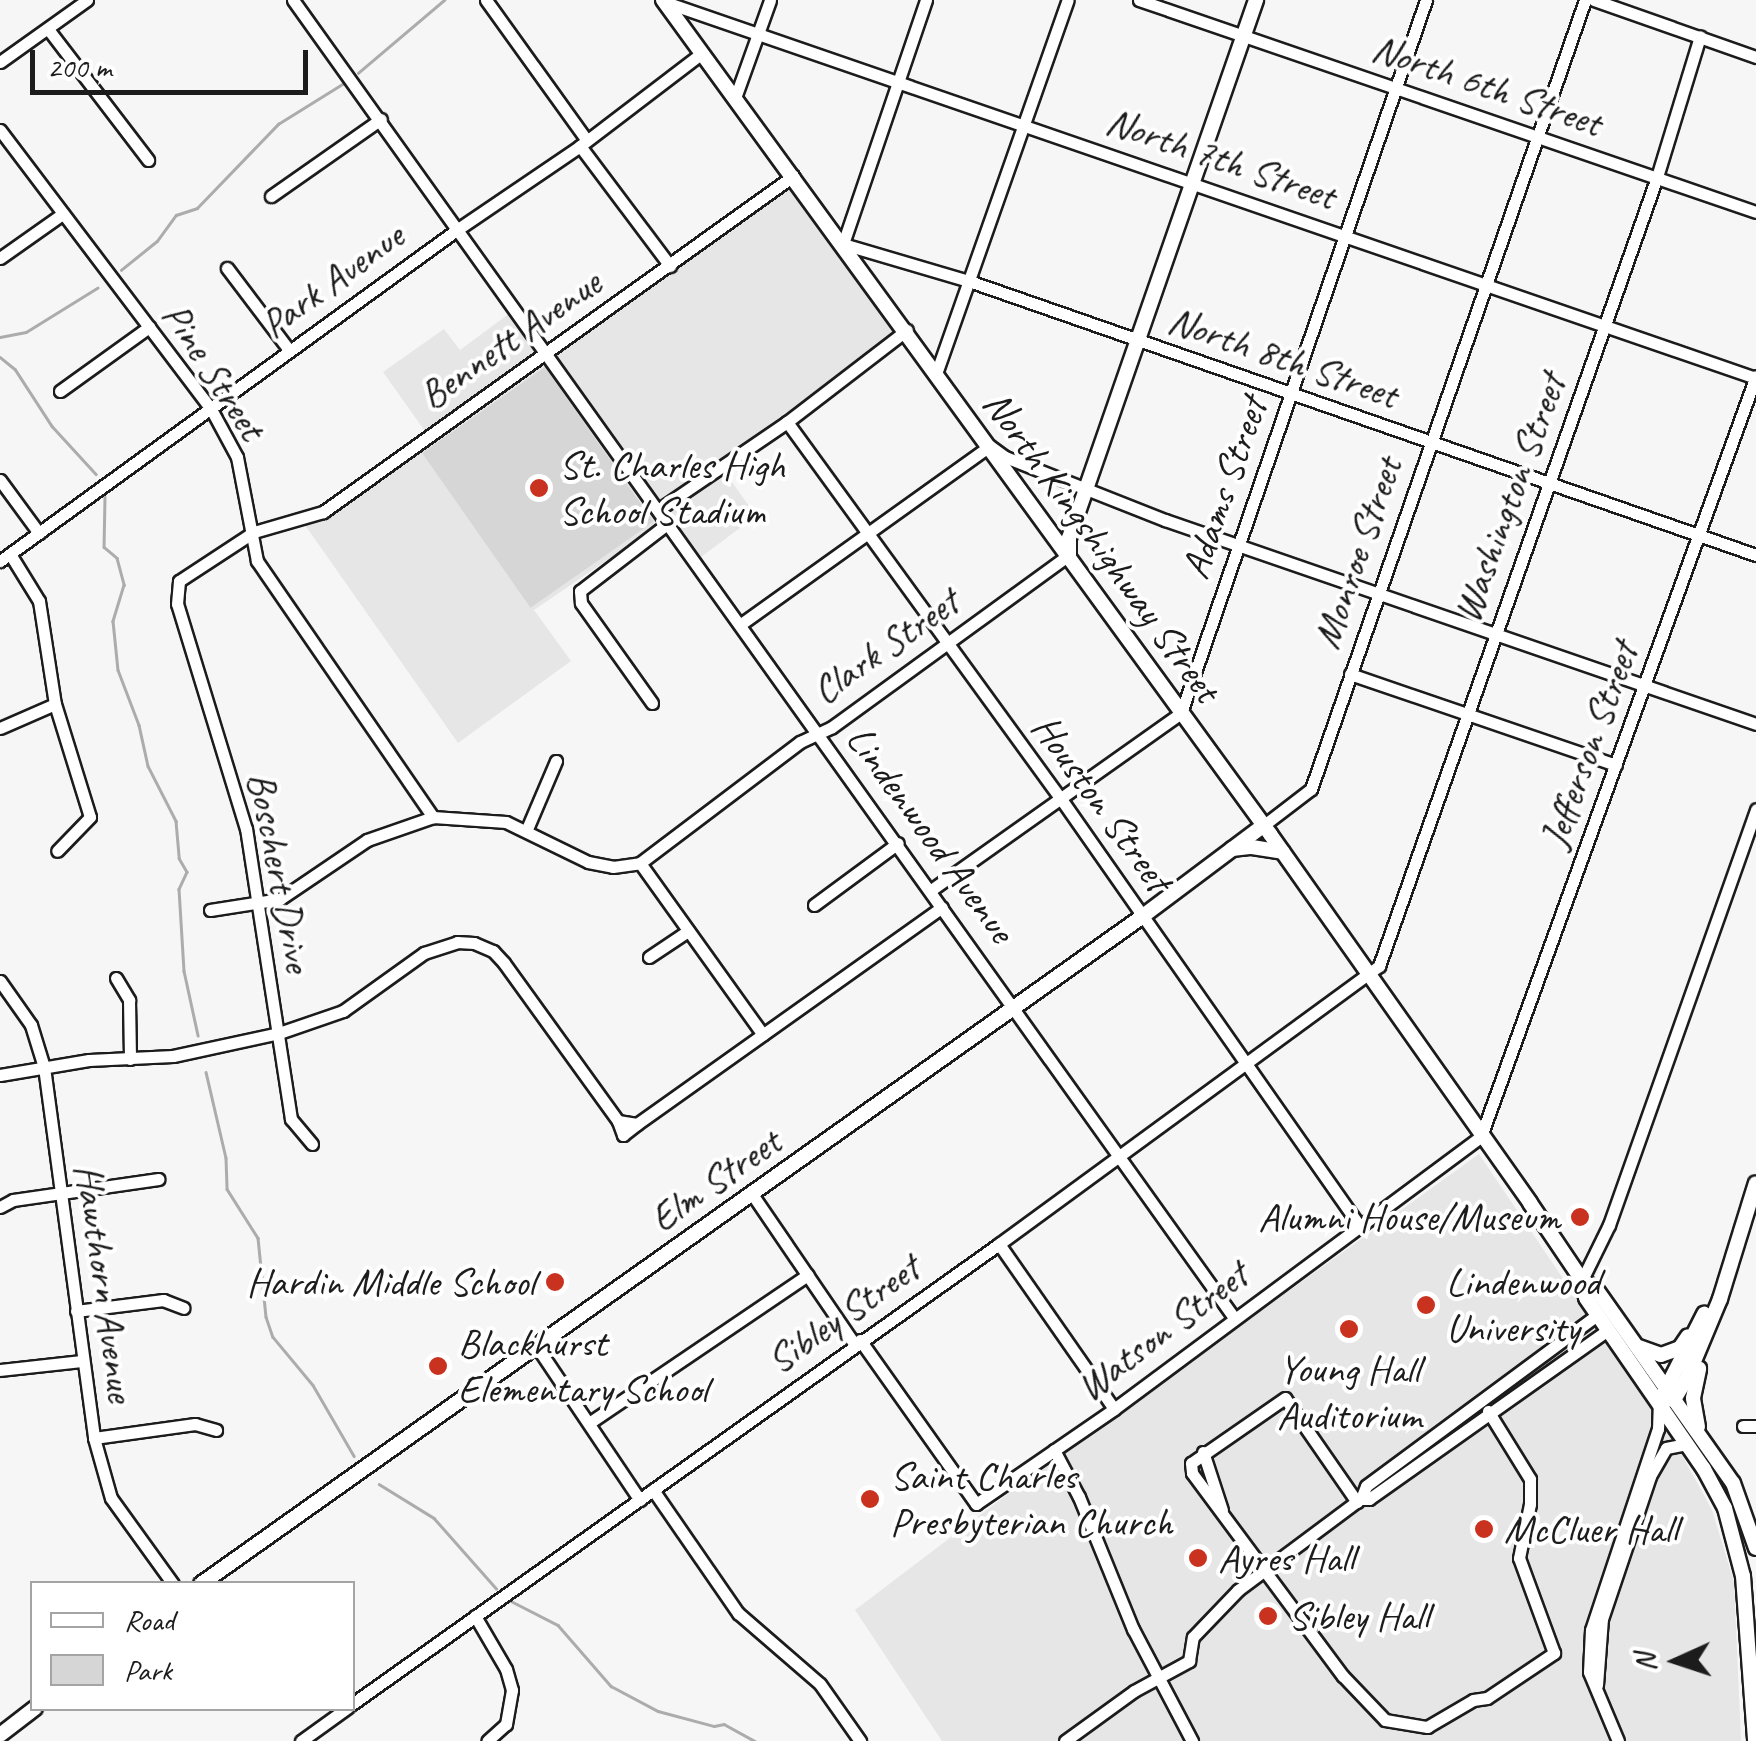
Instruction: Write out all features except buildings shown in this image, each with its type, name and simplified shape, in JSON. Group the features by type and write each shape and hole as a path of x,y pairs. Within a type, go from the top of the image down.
{"main road":[{"path":"1069,556 1070,538 1256,0"},
{"name":"North Kingshighway Street","path":"664,1 1264,825 1582,1280"},
{"name":"Elm Street","path":"205,1581 1143,916 1264,825"},
{"path":"1232,849 1252,847 1282,852"},
{"path":"1659,1402 1671,1391 1720,1294 1756,1182"},
{"path":"1582,1280 1597,1315 1687,1444 1725,1508 1750,1603 1754,1741"},
{"path":"1582,1280 1596,1289 1698,1432 1742,1500 1756,1548"},
{"path":"1635,1345 1661,1354 1680,1348 1720,1294"},
{"path":"1698,1432 1694,1385 1718,1317 1720,1294"},
{"path":"1671,1391 1706,1311"},
{"path":"1,1733 31,1711"}],"street":[{"path":"0,62 86,0"},
{"name":"Lindenwood Avenue","path":"293,0 1234,1318"},
{"path":"486,0 670,266"},
{"path":"736,98 770,0"},
{"path":"843,244 926,0"},
{"path":"937,371 1068,0"},
{"name":"North 6th Street","path":"1139,0 1756,212"},
{"name":"Adams Street","path":"1182,713 1426,0"},
{"name":"Monroe Street","path":"1264,825 1311,788 1584,0"},
{"path":"1594,0 1756,57"},
{"name":"North 7th Street","path":"664,1 1756,377"},
{"path":"48,29 148,160"},
{"name":"Washington Street","path":"1368,974 1379,966 1657,177 1700,36"},
{"name":"Park Avenue","path":"5,557 583,143 702,53"},
{"path":"272,196 381,119"},
{"name":"Pine Street","path":"1,133 211,410 237,456 257,561 277,596 433,817"},
{"name":"Bennett Avenue","path":"254,532 323,512 793,176"},
{"path":"0,258 61,215"},
{"name":"North 8th Street","path":"843,244 969,281 1756,555"},
{"path":"227,268 289,350"},
{"path":"60,391 149,327"},
{"path":"658,510 787,422 907,330"},
{"name":"Jefferson Street","path":"1481,1136 1756,377"},
{"name":"Houston Street","path":"787,422 1061,799 1243,1066 1359,1225"},
{"path":"741,624 990,446 1004,458 1088,487 1096,494 1756,724"},
{"path":"0,480 39,533"},
{"path":"652,702 581,603 580,590 667,524"},
{"name":"Boschert Drive","path":"254,532 187,574 174,594 246,828 291,1119 312,1144"},
{"name":"Clark Street","path":"640,863 650,852 1069,556"},
{"path":"5,557 39,601 55,704 90,817 57,851"},
{"path":"1350,674 1616,765"},
{"path":"0,728 55,704"},
{"path":"930,890 1182,713"},
{"path":"527,829 556,761"},
{"path":"1582,1280 1609,1225 1756,809"},
{"path":"210,910 280,899 367,840 433,817 485,818 527,829 588,862 614,867 640,863 763,1035"},
{"path":"814,905 898,843"},
{"path":"0,1074 44,1066 173,1056 278,1032 343,1012 424,953 457,942 474,943 492,951 504,963 618,1121 637,1124 942,907"},
{"path":"649,956 688,931"},
{"name":"Sibley Street","path":"355,1702 1000,1244 1368,974"},
{"path":"116,978 128,1000 130,1060"},
{"name":"Hawthorn Avenue","path":"0,982 32,1025 44,1066 81,1362 94,1438 111,1498 170,1581"},
{"name":"Watson Street","path":"858,1342 976,1504 1114,1409 1481,1136"},
{"path":"0,1208 13,1200 158,1180"},
{"path":"752,1194 858,1342"},
{"path":"1000,1244 1114,1409"},
{"path":"590,1423 808,1275"},
{"path":"76,1311 163,1300 184,1308"},
{"path":"1359,1500 1366,1486 1597,1315"},
{"path":"1065,1741 1138,1688 1189,1661 1192,1637 1216,1617 1238,1590 1359,1500 1369,1498 1608,1330"},
{"path":"535,1344 640,1500"},
{"path":"0,1370 81,1362"},
{"path":"1359,1500 1285,1398 1192,1461 1191,1469 1264,1572 1362,1700 1385,1720 1434,1724 1473,1700 1487,1698 1554,1653 1520,1558 1530,1504 1530,1479 1488,1411"},
{"path":"1618,1741 1590,1672 1591,1630 1650,1457 1659,1402"},
{"path":"94,1438 194,1424 216,1430"},
{"path":"1596,1690 1602,1619 1650,1476 1666,1448 1687,1444"},
{"path":"1054,1450 1080,1498 1147,1656 1192,1741"},
{"path":"653,1490 738,1613 820,1684 860,1741"},
{"path":"476,1616 510,1683 504,1737 487,1741"},
{"path":"1138,1688 1147,1656"},
{"name":"Sibley Street","path":"302,1741 343,1711"}],"shaded area":[{"path":"793,185 898,329 896,333 718,462 756,516 701,557 670,517 534,610 571,661 458,743 305,525 330,515 432,441 383,372 444,329 460,350 514,310 547,359"},
{"name":"Lindenwood University","path":"1479,1154 1682,1455 1712,1510 1734,1582 1741,1741 942,1741 855,1610 1021,1484"}],"green space":[{"name":"St. Charles High School Stadium","path":"545,367 653,522 531,608 422,453"}],"waterway":[{"path":"358,73 444,0"},
{"path":"121,270 157,241 176,215 197,208 278,124 344,83"},
{"path":"0,337 26,332 97,288"},
{"path":"0,357 15,369 52,426 96,474"},
{"path":"105,497 104,547 117,558 124,585 113,621 118,670 139,725 148,766 176,821 179,858 187,872 179,889 184,971 198,1035"},
{"path":"206,1072 226,1158 227,1189 258,1238 266,1317 273,1337 313,1385 354,1456"},
{"path":"379,1484 434,1518 496,1588"},
{"path":"511,1601 558,1625 611,1686 658,1711 714,1726 724,1724 755,1741"}],"place":[{"name":"St. Charles High School Stadium","path":"539,488"},
{"name":"Alumni House/Museum","path":"1580,1217"},
{"name":"Hardin Middle School","path":"555,1282"},
{"name":"Lindenwood University","path":"1426,1305"},
{"name":"Young Hall Auditorium","path":"1349,1329"},
{"name":"Blackhurst Elementary School","path":"438,1366"},
{"name":"Saint Charles Presbyterian Church","path":"870,1499"},
{"name":"McCluer Hall","path":"1484,1529"},
{"name":"Ayres Hall","path":"1198,1558"},
{"name":"Sibley Hall","path":"1268,1616"}]}
